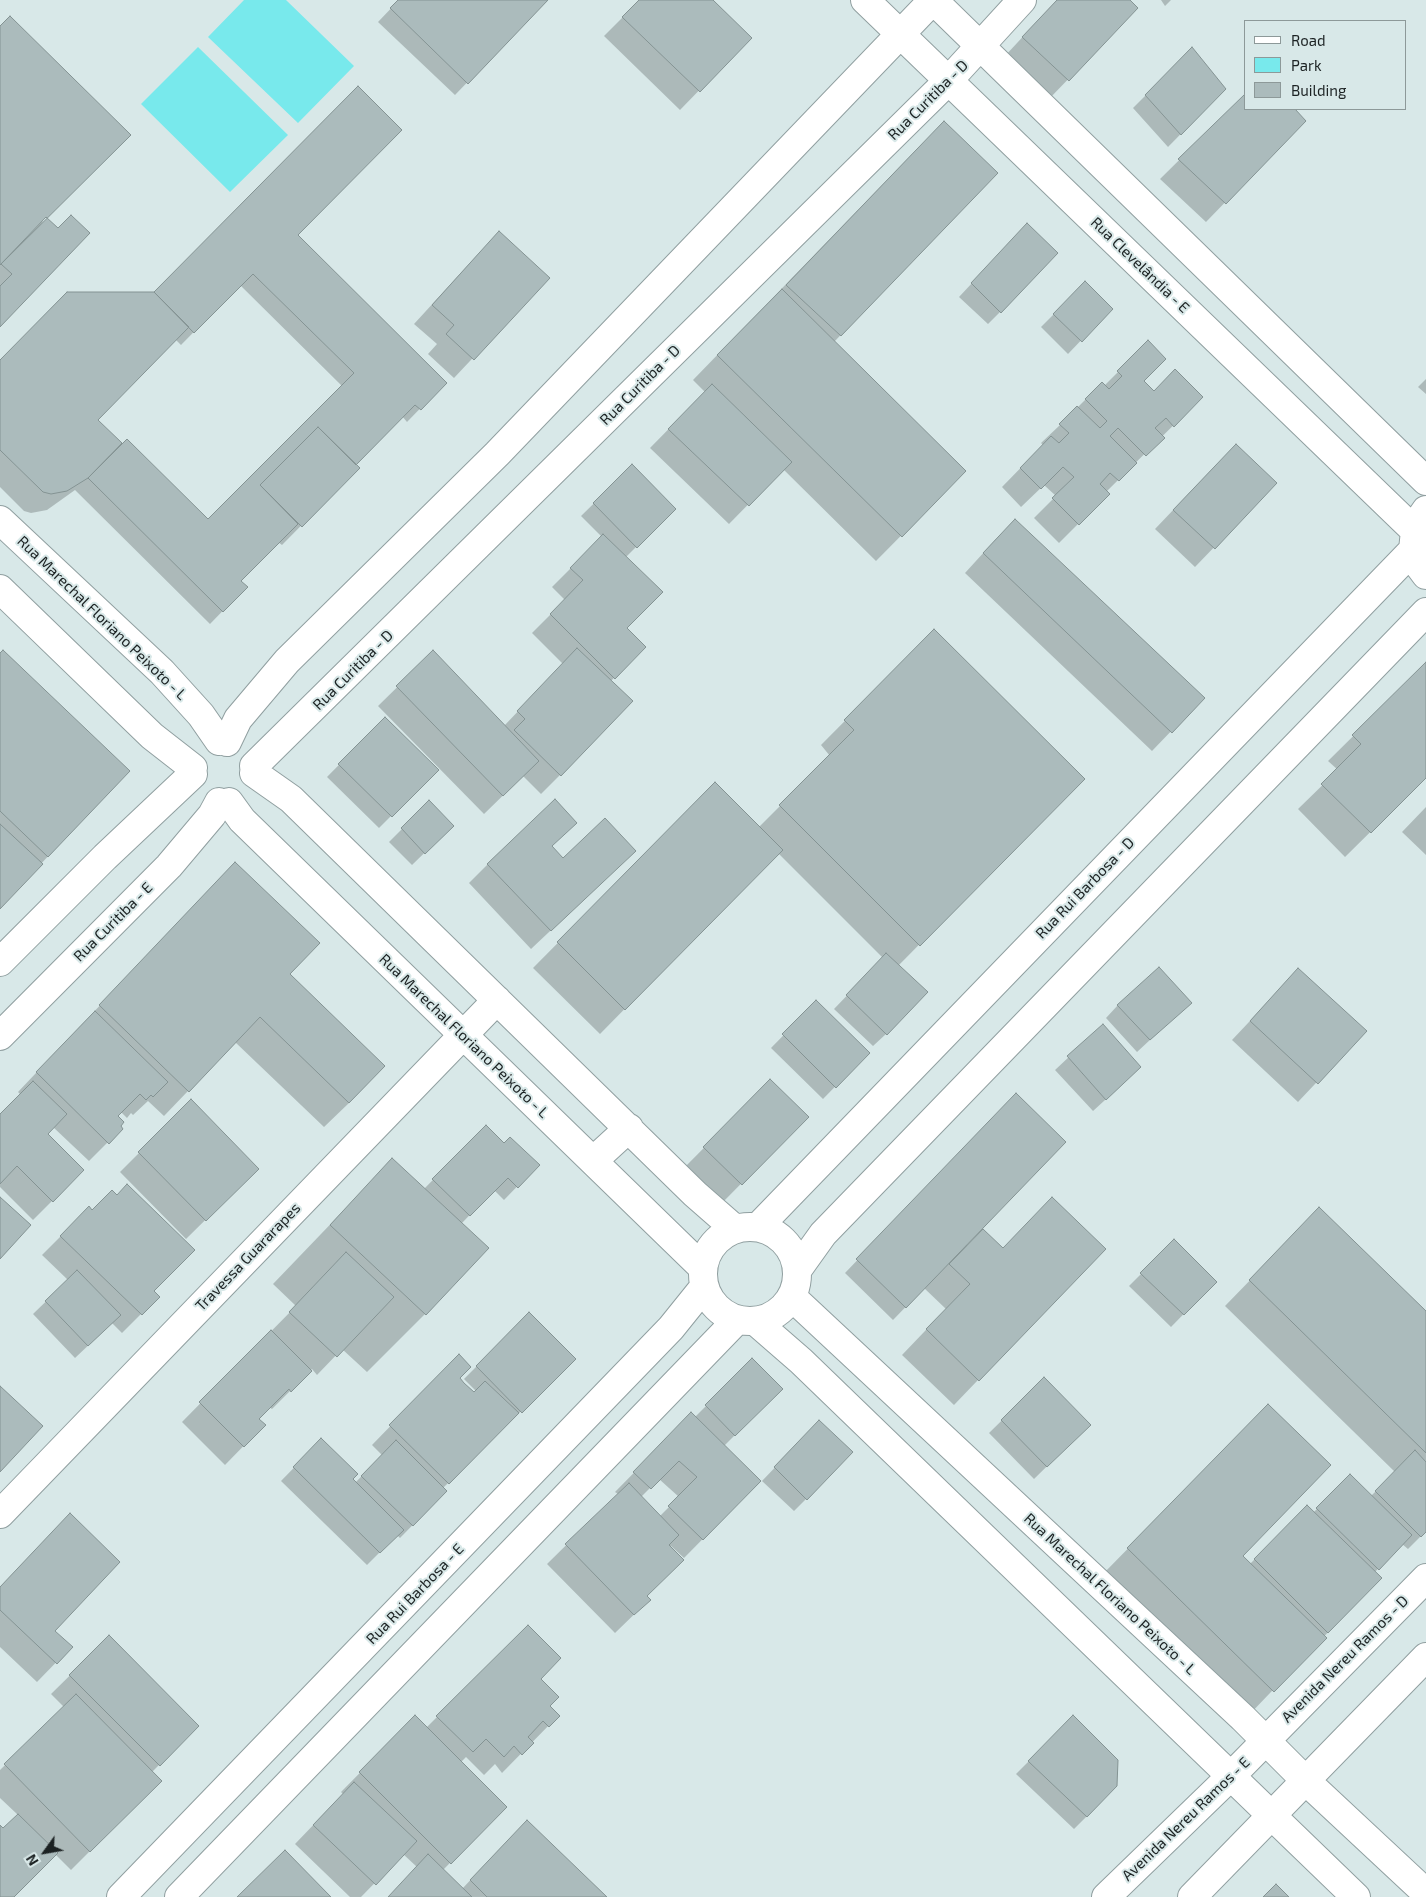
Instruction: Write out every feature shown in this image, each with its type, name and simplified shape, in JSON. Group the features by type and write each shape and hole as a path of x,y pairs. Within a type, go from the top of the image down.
{"street":[{"name":"Rua Clevelândia - E","path":"865,0 1214,337 1418,530 1426,575"},
{"path":"223,742 238,718 287,662 497,454 933,0 1426,481"},
{"name":"Rua Curitiba - D","path":"254,769 948,81 1022,0"},
{"path":"1214,337 1244,304"},
{"name":"Rua Marechal Floriano Peixoto - L","path":"0,520 162,672 223,742"},
{"name":"Rua Rui Barbosa - D","path":"746,1228 1418,530"},
{"path":"0,589 152,736 193,771 200,792 211,800 236,801 246,794 254,783 252,758 244,748 223,742 207,746 198,756 193,771 0,962"},
{"path":"178,1897 746,1321 770,1318 783,1310 792,1297 798,1269 823,1234 1426,612"},
{"path":"254,769 291,799 695,1194 746,1228 772,1232 785,1242 794,1255 798,1269"},
{"name":"Rua Marechal Floriano Peixoto - L","path":"224,802 593,1161 704,1277"},
{"name":"Rua Curitiba - E","path":"0,1036 168,866 224,802"},
{"name":"Travessa Guararapes","path":"0,1514 497,1000"},
{"path":"593,1161 629,1128"},
{"path":"746,1228 713,1244 704,1277 717,1307 746,1321 801,1361 1356,1897"},
{"name":"Rua Rui Barbosa - E","path":"121,1897 672,1328 704,1277"},
{"name":"Rua Marechal Floriano Peixoto - L","path":"792,1297 1426,1893"},
{"name":"Avenida Nereu Ramos - D","path":"1266,1741 1426,1578"},
{"path":"1192,1897 1426,1657"},
{"name":"Avenida Nereu Ramos - E","path":"1106,1897 1266,1741"}],"green space":[{"path":"244,0 286,0 354,66 298,123 208,37"},
{"path":"198,47 288,135 230,192 141,104"}],"building":[{"path":"398,0 548,0 468,84 390,8"},
{"path":"639,0 713,0 752,38 700,92 622,17"},
{"path":"1057,0 1130,0 1138,8 1069,81 1022,37"},
{"path":"10,16 131,135 0,265 0,26"},
{"path":"1192,47 1226,89 1181,135 1145,95"},
{"path":"358,86 402,130 298,235 447,383 421,410 415,405 356,465 318,427 260,485 298,524 241,581 248,587 223,612 88,478 127,439 208,519 354,373 253,274 194,333 154,292"},
{"path":"1244,95 1244,110 1296,110 1306,121 1226,204 1178,159"},
{"path":"944,121 998,173 841,336 786,285"},
{"path":"71,215 90,233 0,327 0,286 12,274 1,264 46,217 58,228"},
{"path":"1027,223 1058,253 1001,313 971,283"},
{"path":"499,231 550,278 474,360 446,334 454,325 432,305"},
{"path":"1085,281 1113,309 1082,342 1053,314"},
{"path":"782,289 966,471 902,537 717,355"},
{"path":"67,292 154,292 189,327 98,420 122,443 88,478 67,491 51,494 43,492 0,450 0,360"},
{"path":"1148,340 1166,359 1144,381 1154,391 1175,369 1203,397 1174,427 1166,418 1155,428 1165,438 1146,456 1118,428 1110,436 1137,463 1119,481 1110,473 1100,484 1110,494 1079,525 1052,498 1074,477 1063,467 1041,489 1020,468 1051,436 1059,443 1069,433 1059,424 1077,406 1100,428 1107,421 1085,399 1102,382 1109,389 1122,376 1117,371"},
{"path":"712,384 792,462 749,506 668,429"},
{"path":"318,427 360,468 302,527 260,485"},
{"path":"1236,444 1277,483 1215,549 1173,510"},
{"path":"632,464 676,509 637,548 593,503"},
{"path":"1015,519 1205,698 1172,733 983,553"},
{"path":"603,534 663,592 627,628 646,647 615,679 550,614 583,580 570,568"},
{"path":"934,629 1085,779 920,946 779,805 854,730 844,720"},
{"path":"577,648 633,701 561,776 514,730 525,719 517,711"},
{"path":"3,650 130,771 48,857 0,811 0,653"},
{"path":"433,650 539,761 503,796 396,686"},
{"path":"1426,662 1426,778 1371,833 1321,784 1361,744 1352,735"},
{"path":"385,717 439,770 392,817 338,764"},
{"path":"715,782 783,850 625,1010 557,942"},
{"path":"555,799 577,823 552,846 563,858 605,818 636,851 551,931 487,864"},
{"path":"429,800 454,826 425,854 401,828"},
{"path":"0,824 43,864 0,909"},
{"path":"235,862 320,943 290,974 385,1066 349,1103 260,1017 189,1092 99,1005"},
{"path":"886,953 928,992 887,1035 846,995"},
{"path":"1159,967 1192,1003 1150,1040 1117,1005"},
{"path":"1298,968 1367,1031 1318,1084 1250,1021"},
{"path":"816,1000 870,1053 836,1088 782,1034"},
{"path":"95,1011 168,1082 153,1097 151,1095 146,1100 140,1094 118,1116 124,1122 121,1126 123,1129 109,1144 36,1072"},
{"path":"1103,1024 1141,1067 1106,1100 1067,1056"},
{"path":"770,1079 809,1117 742,1185 703,1147"},
{"path":"33,1081 67,1114 48,1134 84,1170 53,1202 17,1166 0,1184 0,1114"},
{"path":"1016,1093 1066,1142 906,1308 856,1259"},
{"path":"191,1099 259,1169 206,1221 138,1152"},
{"path":"486,1125 504,1143 510,1137 540,1165 518,1188 508,1178 470,1216 432,1179"},
{"path":"392,1158 489,1248 426,1315 330,1225"},
{"path":"127,1184 195,1250 154,1291 160,1297 142,1315 60,1236 89,1206 92,1210 112,1190 117,1195"},
{"path":"0,1197 31,1225 0,1259"},
{"path":"1052,1197 1106,1249 979,1381 926,1329 970,1284 949,1264 983,1229 1003,1248"},
{"path":"1319,1207 1426,1311 1426,1453 1249,1280"},
{"path":"1174,1239 1217,1282 1184,1315 1140,1273"},
{"path":"346,1252 394,1297 337,1357 289,1312"},
{"path":"77,1270 121,1315 88,1346 45,1301"},
{"path":"529,1312 576,1359 522,1413 476,1366"},
{"path":"271,1330 312,1371 291,1392 289,1389 259,1419 266,1425 244,1447 199,1402"},
{"path":"459,1354 471,1367 460,1378 464,1383 474,1392 485,1381 519,1413 449,1484 389,1425"},
{"path":"752,1358 783,1389 735,1436 705,1405"},
{"path":"1044,1377 1091,1425 1047,1467 1001,1420"},
{"path":"0,1386 43,1426 0,1472"},
{"path":"1268,1404 1331,1465 1243,1556 1327,1638 1274,1692 1127,1548"},
{"path":"691,1412 761,1481 703,1540 668,1506 697,1477 679,1461 651,1489 633,1472"},
{"path":"819,1420 853,1452 807,1500 774,1467"},
{"path":"321,1438 358,1474 353,1479 404,1530 380,1553 293,1467"},
{"path":"396,1440 447,1491 413,1526 361,1476"},
{"path":"1415,1450 1426,1462 1426,1532 1421,1537 1375,1491"},
{"path":"1350,1474 1412,1535 1379,1570 1316,1508"},
{"path":"629,1483 679,1535 669,1545 684,1560 647,1596 651,1600 634,1615 565,1544"},
{"path":"1307,1505 1382,1578 1328,1633 1254,1559"},
{"path":"70,1513 120,1562 55,1631 73,1647 57,1664 0,1610 0,1587"},
{"path":"528,1625 561,1658 541,1679 559,1697 550,1706 560,1716 549,1727 543,1721 528,1737 534,1743 522,1755 514,1746 504,1757 486,1739 473,1752 436,1716"},
{"path":"109,1635 199,1726 160,1766 69,1675"},
{"path":"76,1694 162,1781 90,1852 4,1764"},
{"path":"415,1715 507,1807 451,1864 359,1772"},
{"path":"1073,1715 1118,1760 1117,1786 1087,1817 1028,1761"},
{"path":"354,1782 417,1841 376,1885 313,1825"},
{"path":"18,1814 58,1853 14,1897 0,1897 0,1825 3,1828"},
{"path":"527,1820 607,1897 487,1897 470,1880"},
{"path":"285,1850 331,1897 237,1897"},
{"path":"428,1854 472,1897 388,1897"},
{"path":"1276,1884 1289,1897 1263,1897"}]}
